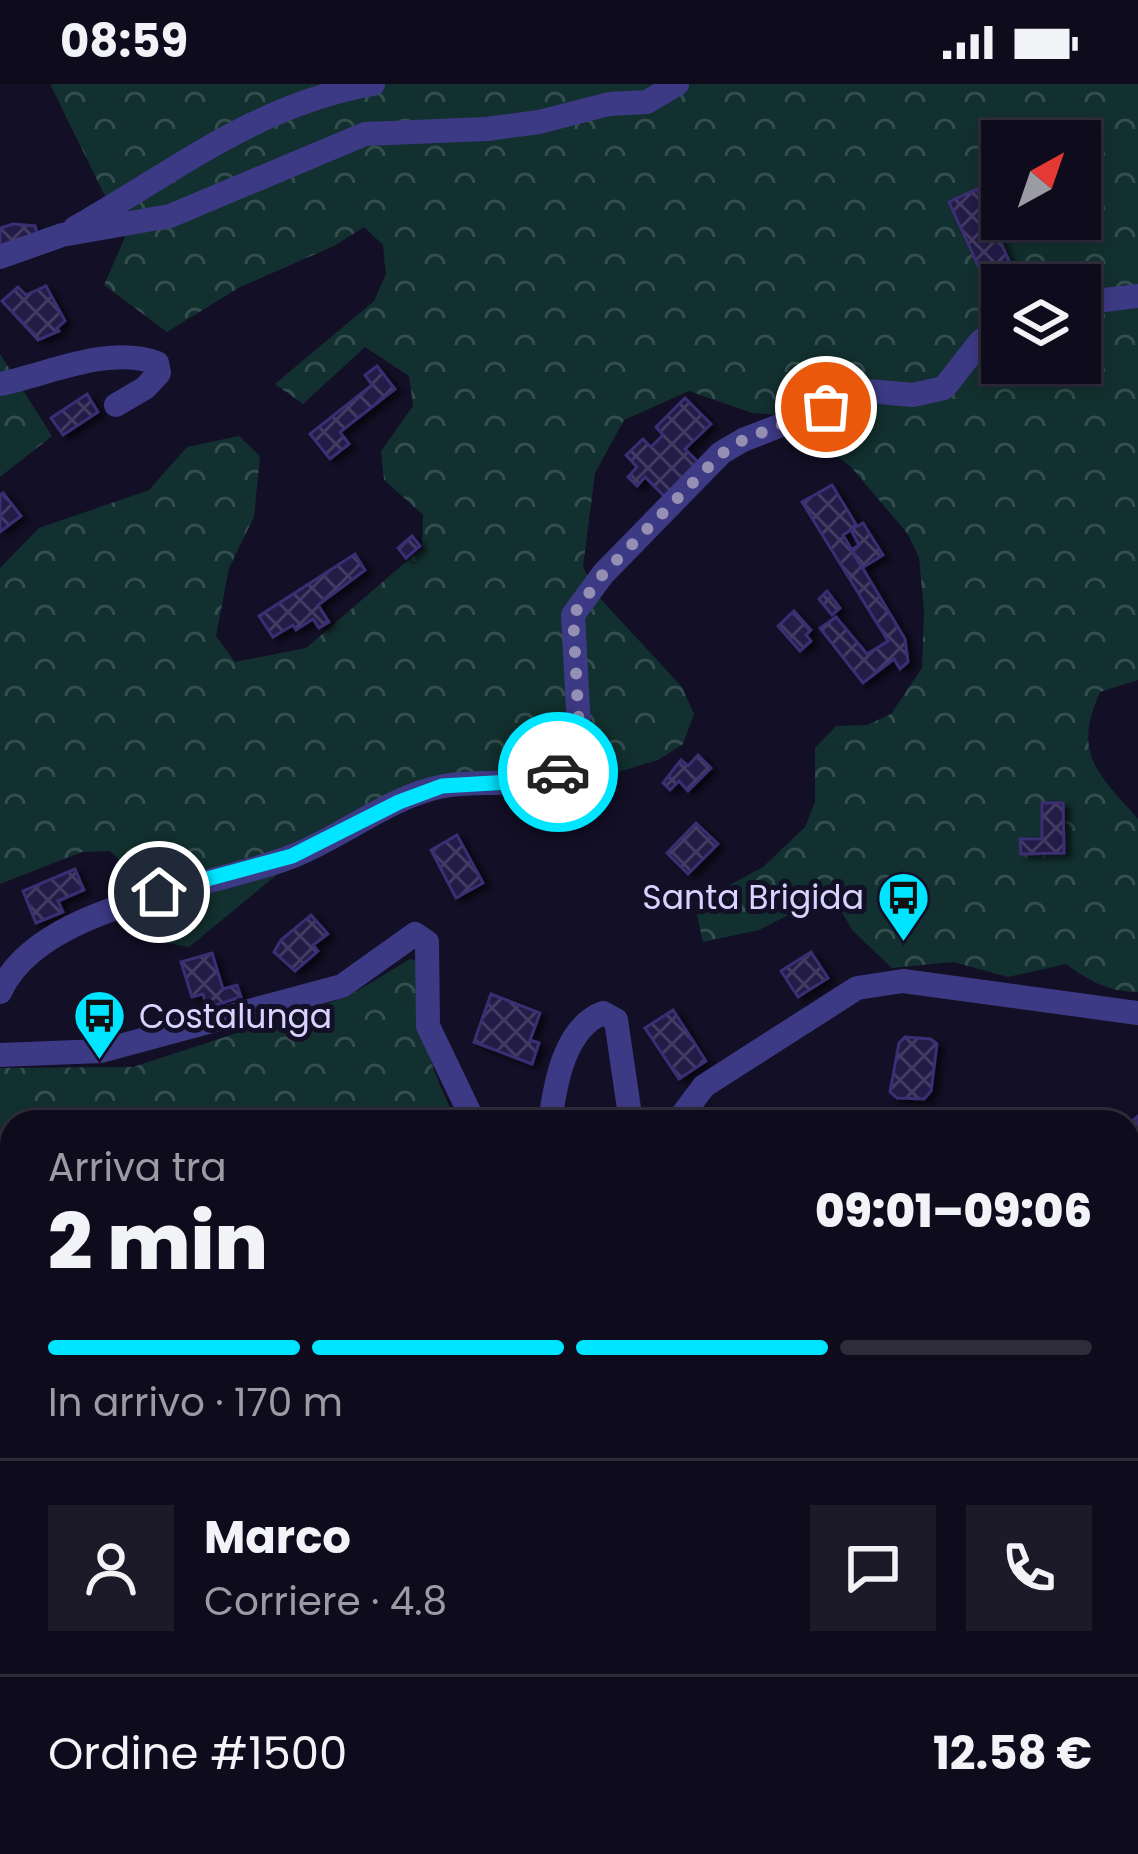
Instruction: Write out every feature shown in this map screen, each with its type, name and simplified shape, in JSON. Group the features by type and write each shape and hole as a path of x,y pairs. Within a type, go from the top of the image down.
{"street":[{"path":"62,235 251,122 327,93 373,84"},
{"path":"0,257 62,235 170,216 365,134 539,122 609,104 647,102 677,84"},
{"path":"1101,300 1138,296"},
{"path":"0,992 10,970 59,934 159,892 292,856 399,802 442,786 511,782 563,771 580,747 573,615 617,559 732,447 868,391 913,395 944,388 981,342"},
{"path":"0,384 88,362 140,356 157,363 159,374 116,405"},
{"path":"0,1054 100,1051 342,986 415,934 427,942 428,1025 469,1110"},
{"path":"686,1110 704,1086 857,988 903,981 1138,1013"},
{"path":"553,1110 576,1033 588,1019 603,1013 616,1020 629,1110"}],"green space":[{"path":"50,84 1138,84 1138,680 1100,692 1088,732 1089,748 1101,775 1138,819 1138,992 1100,984 1066,964 1008,977 953,962 892,968 852,930 839,907 810,904 759,930 703,942 697,915 715,893 763,867 805,827 815,802 815,748 836,726 867,725 891,714 922,668 924,612 919,557 907,533 851,467 782,415 752,413 689,391 624,420 595,473 583,567 597,595 682,687 694,714 683,744 658,760 548,793 435,797 301,855 189,947 161,942 138,925 129,870 110,851 82,852 0,884 0,568 39,528 149,490 187,447 239,436 260,456 254,517 229,568 216,636 235,662 306,648 422,548 423,515 384,480 381,451 413,406 409,376 365,347 303,404 275,384 374,301 386,274 383,245 364,227 334,246 240,287 167,332 104,285 125,237"},
{"path":"0,354 52,436 0,477"},
{"path":"410,959 420,961 426,1044 452,1110 0,1110 0,1068 133,1067 347,997"}],"building":[{"path":"977,189 981,240 1000,240 1009,261 981,264 981,272 949,202"},
{"path":"35,226 39,240 0,254 0,228"},
{"path":"46,286 65,321 59,331 38,340 2,301 18,287 26,295"},
{"path":"377,366 395,389 340,432 349,444 330,459 310,434 372,385 365,375"},
{"path":"87,394 98,412 63,435 51,418"},
{"path":"685,398 711,424 685,449 699,463 665,497 645,477 637,486 628,477 637,467 626,455 643,439 651,447 663,435 656,427"},
{"path":"832,485 857,526 843,535 905,639 908,662 900,669 894,659 863,683 820,628 836,617 867,654 888,641 802,502"},
{"path":"0,495 21,516 0,532"},
{"path":"863,523 883,555 862,568 851,550 859,545 851,530"},
{"path":"412,536 420,546 406,558 398,548"},
{"path":"355,554 365,570 318,605 329,622 319,628 313,619 273,637 259,616"},
{"path":"827,591 840,608 832,615 819,599"},
{"path":"794,611 811,630 806,635 811,641 800,651 778,626"},
{"path":"698,755 711,768 688,791 679,781 670,790 663,783 681,760 688,766"},
{"path":"1042,803 1063,803 1064,853 1021,854 1020,839 1042,839"},
{"path":"696,823 718,844 688,874 667,853"},
{"path":"457,835 483,883 456,898 431,850"},
{"path":"75,869 84,890 58,901 63,912 36,923 23,891"},
{"path":"311,915 328,934 313,945 318,951 295,971 274,952"},
{"path":"811,952 828,978 798,997 781,971"},
{"path":"212,953 223,989 237,985 241,997 207,1008 203,994 192,997 181,962"},
{"path":"491,994 540,1013 530,1040 539,1043 532,1064 474,1042"},
{"path":"673,1010 706,1061 679,1079 645,1028"},
{"path":"905,1037 931,1039 937,1044 931,1091 924,1099 897,1098 890,1092 899,1043"}],"way so far":[{"path":"558,772 580,747 573,615 603,574 721,454 743,440 826,407"}],"place":[{"name":"Santa Brigida","path":"903,943"},
{"name":"Costalunga","path":"100,1062"}],"route":[{"path":"159,892 292,856 399,802 442,786 511,782 558,772"}]}
